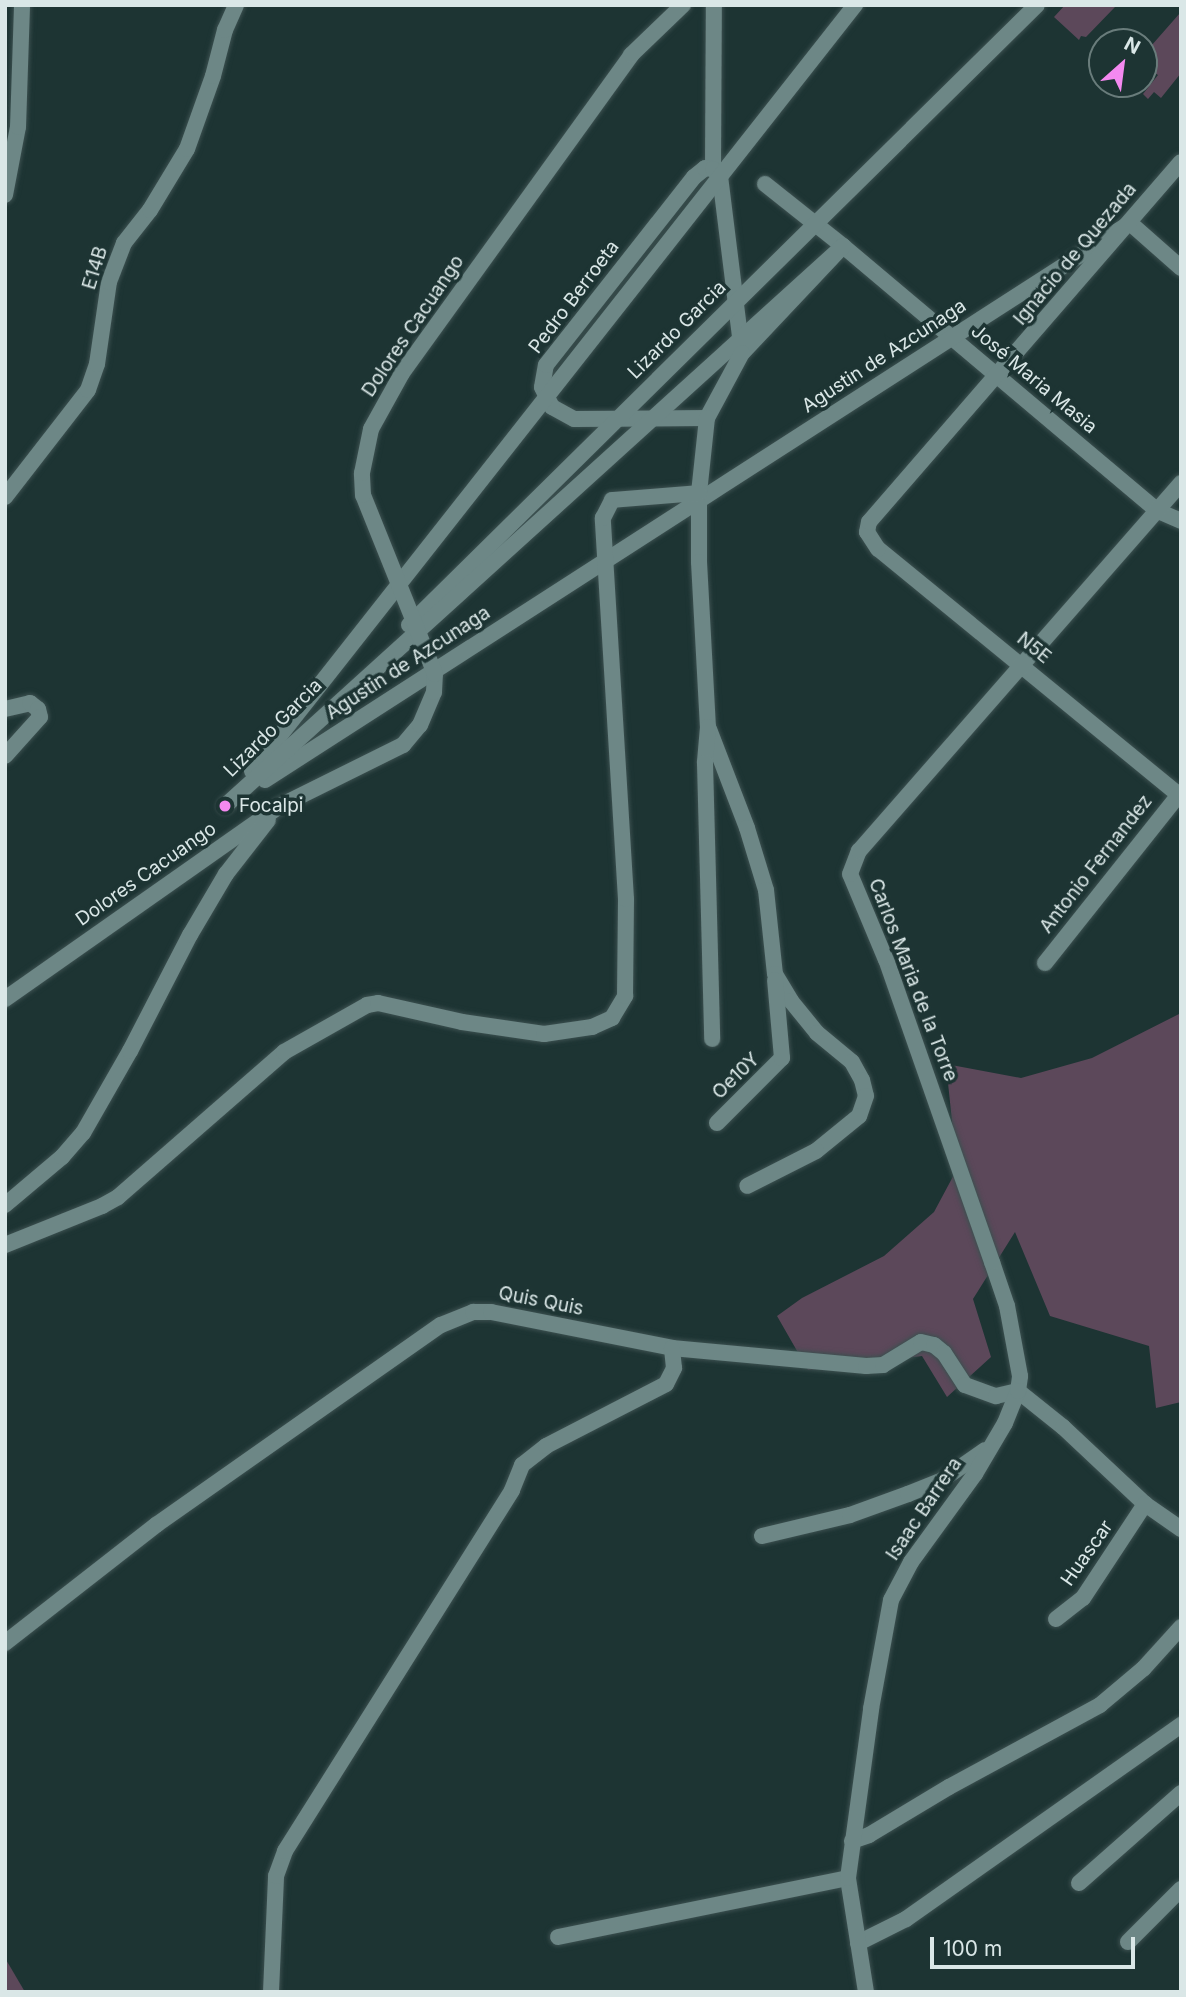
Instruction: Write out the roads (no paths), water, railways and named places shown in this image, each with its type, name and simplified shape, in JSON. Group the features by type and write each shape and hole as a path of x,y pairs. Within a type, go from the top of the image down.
{"street":[{"path":"5,9 15,5"},
{"path":"5,195 18,127 22,5"},
{"name":"E14B","path":"5,497 88,390 97,364 109,282 124,243 150,210 187,149 213,76 225,30 236,5"},
{"name":"Dolores Cacuango","path":"5,999 278,807 404,745 428,710 434,692 434,671 362,485 371,429 387,396 631,55 682,5"},
{"path":"714,5 716,173 741,346"},
{"path":"716,173 855,5"},
{"name":"Lizardo Garcia","path":"225,806 416,625 617,419 1037,5"},
{"name":"Ignacio de Quezada","path":"867,532 869,522 1181,162"},
{"name":"Pedro Berroeta","path":"546,398 541,387 546,365 694,177 705,168 716,173"},
{"name":"José Maria Masia","path":"765,184 1158,510 1181,522"},
{"path":"1130,223 1181,268"},
{"name":"Agustin de Azcunaga","path":"225,806 699,497 1130,223"},
{"name":"Lizardo Garcia","path":"416,625 652,419 741,346 843,246"},
{"name":"Lizardo Garcia","path":"712,1039 705,763 708,727 699,497 707,418 741,346"},
{"path":"546,398 562,415 574,419 707,418"},
{"name":"Agustin de Azcunaga","path":"225,806 546,398"},
{"name":"Carlos Maria de la Torre","path":"1018,1391 1020,1376 1007,1306 886,960 849,874 859,851 1181,483"},
{"path":"5,1245 118,1197 284,1052 367,1005 379,1003 462,1022 544,1034 575,1031 603,1024 621,1008 625,996 626,899 603,518 612,500 699,497"},
{"name":"N5E","path":"867,532 878,549 1180,793"},
{"path":"5,709 30,703 37,709 40,717 37,724 5,755"},
{"name":"Oe10Y","path":"708,727 747,828 766,890 782,1058 717,1124"},
{"name":"Antonio Fernandez","path":"1045,963 1180,793"},
{"path":"5,1205 62,1157 83,1133 226,874 278,807"},
{"path":"747,1186 816,1151 859,1116 866,1096 862,1080 852,1062 817,1033 791,1001 775,974"},
{"name":"Quis Quis","path":"5,1643 156,1525 455,1317 491,1312 672,1348 866,1366 884,1364 921,1342 934,1345 944,1353 965,1385 996,1396 1018,1391"},
{"path":"271,1992 276,1876 285,1851 512,1490 522,1465 546,1446 666,1384 674,1368 672,1348"},
{"path":"1018,1391 1063,1427 1145,1504 1181,1529"},
{"name":"Isaac Barrera","path":"866,1992 848,1878 871,1709 891,1600 911,1562 990,1447 1018,1391"},
{"path":"762,1536 850,1515 908,1494 942,1479 990,1447"},
{"name":"Huascar","path":"1056,1619 1083,1598 1145,1504"},
{"path":"852,1841 869,1835 949,1787 1100,1705 1144,1668 1181,1628"},
{"path":"858,1943 928,1905 1181,1725"},
{"path":"1079,1883 1181,1793"},
{"path":"558,1937 848,1878"},
{"path":"1128,1942 1181,1889"}],"place":[{"name":"Focalpi","path":"225,806"}]}
